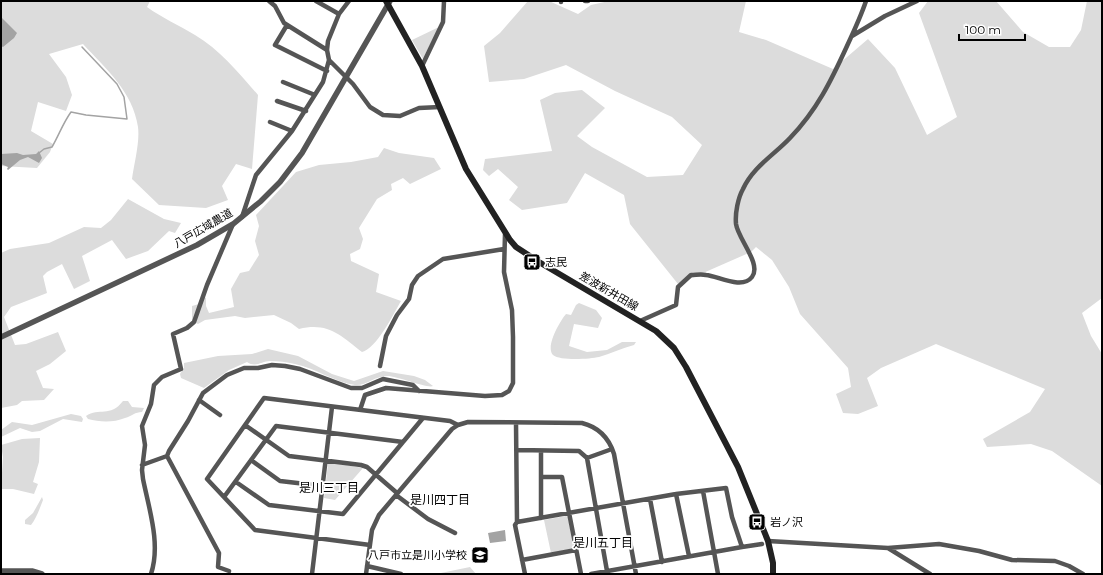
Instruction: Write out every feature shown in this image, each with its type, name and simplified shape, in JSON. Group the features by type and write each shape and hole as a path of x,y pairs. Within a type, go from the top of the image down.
{"main road":[{"name":"差波新井田線","path":"388,2 422,66 466,169 504,234 516,247 640,321 668,341 686,367 738,467 773,563 772,574"}],"street":[{"path":"269,1 275,6 279,16 287,25 327,50"},
{"path":"316,1 339,14"},
{"path":"242,217 256,175 292,131 323,82 329,60 327,50 328,41 339,14 349,1"},
{"path":"422,66 443,22 444,1"},
{"path":"640,321 676,305 678,286 691,275 706,275 739,282 748,281 752,278 754,264 741,240 736,224 737,208 742,191 755,170 790,139 815,108 828,88 866,1"},
{"path":"852,36 885,16 917,1"},
{"name":"八戸広域農道","path":"1,337 197,245 242,217 270,192 291,169 311,139 388,2"},
{"path":"287,25 275,45 327,71"},
{"path":"329,60 370,107 383,115 400,116 419,108 440,107"},
{"path":"283,82 315,95"},
{"path":"277,101 306,111"},
{"path":"270,122 292,131"},
{"path":"151,574 155,552 154,538 143,479 142,464 145,445 142,426 151,404 154,385 162,377 181,369 173,334 187,328 194,322 207,285 233,224"},
{"path":"360,410 363,396 378,389 397,388 485,396 507,394 511,388 513,365 512,310 504,272 504,234"},
{"path":"380,366 386,336 397,314 409,299 412,285 418,276 443,259 504,249"},
{"path":"228,574 229,571 218,567 218,553 168,456 169,451 188,421 203,393 232,373 244,368 258,368 272,365 294,367 323,377 334,383 355,389 384,379 413,385 420,391"},
{"path":"370,545 255,530 207,479 264,398 450,421 458,424"},
{"path":"199,400 220,415"},
{"path":"312,574 332,407"},
{"path":"236,482 269,505 343,514 423,418"},
{"path":"366,574 370,545 376,520 448,432 458,424 468,422 587,424 602,434 612,449 636,574"},
{"path":"516,423 517,522 515,525 525,574"},
{"path":"245,425 290,456 361,465 376,475 396,494 428,520 455,533"},
{"path":"224,496 236,482 276,426 403,442"},
{"path":"587,458 612,449"},
{"path":"517,450 579,451 587,458 607,571"},
{"path":"541,450 541,518"},
{"path":"142,464 168,456"},
{"path":"251,460 280,481 323,486"},
{"path":"541,477 562,477 581,574"},
{"path":"517,522 676,494 726,488 732,517 742,547"},
{"path":"703,491 718,574"},
{"path":"676,494 689,556"},
{"path":"650,499 662,562"},
{"path":"591,574 689,556 714,553 765,542 888,548 930,544 947,545 1012,560 1055,561 1069,566 1083,574"},
{"path":"888,548 930,574"},
{"path":"522,560 576,550"},
{"path":"367,566 401,574"},
{"path":"1,571 32,572 42,574"}],"shaded area":[{"path":"1,1 150,1 147,7 195,35 213,48 229,62 258,95 252,169 236,164 222,186 228,200 206,208 159,205 132,179 138,146 138,127 131,103 109,72 83,44 49,54 66,77 72,95 66,111 38,102 31,131 53,144 50,152 37,168 1,166"},
{"path":"528,1 549,1 578,14 591,5 609,1 746,1 739,32 766,40 833,69 868,39 895,68 927,135 957,117 919,13 928,1 996,1 1023,32 1049,47 1070,47 1081,30 1087,1 1102,1 1102,298 1082,313 1091,336 1102,354 1102,486 1052,451 1031,444 987,447 983,439 1030,412 1045,389 936,344 881,368 867,378 878,406 858,414 843,413 836,394 851,387 848,368 800,314 789,287 772,260 756,247 751,252 678,284 630,224 624,195 585,173 567,203 522,210 509,200 518,187 498,169 489,176 483,170 485,159 552,151 540,100 555,93 582,90 605,108 577,136 592,147 647,177 683,175 702,145 672,117 615,91 566,65 524,79 489,82 484,46 500,33"},
{"path":"1,17 17,33 14,38 3,47 1,46"},
{"path":"439,27 423,59 412,40"},
{"path":"384,148 399,153 434,158 441,169 410,184 403,178 391,184 392,190 377,199 359,228 363,239 360,249 350,254 351,261 379,274 376,292 401,301 379,338 368,349 362,352 340,335 326,329 309,327 299,329 291,323 274,315 245,318 235,316 205,320 198,324 192,321 192,306 199,304 204,297 206,298 206,306 209,313 234,307 231,289 240,273 249,271 259,255 255,241 259,226 256,215 296,172 319,165 351,162 378,157"},
{"path":"39,151 42,158 39,163 28,157 20,160 8,170 8,167 1,164 1,154 36,154"},
{"path":"128,199 164,219 181,223 175,233 169,231 148,251 126,259 112,240 82,256 90,281 74,289 62,264 47,272 43,276 47,293 11,307 4,317 15,345 26,344 58,332 66,351 50,364 36,371 43,388 54,389 44,400 22,401 17,405 1,408 1,253 10,249 49,243 84,227 101,228 111,220"},
{"path":"579,303 596,310 602,318 598,328 574,324 569,346 587,352 607,350 622,342 636,342 634,345 595,358 568,359 553,355 551,351 552,340 560,322 566,314 571,315 576,305"},
{"path":"268,349 298,356 332,374 354,381 383,371 414,376 425,380 433,386 425,386 387,376 383,376 363,384 355,385 340,381 302,366 273,361 256,364 250,364 247,362 229,370 204,388 181,378 180,374 184,368 184,363 218,356 252,354"},
{"path":"123,401 128,401 132,407 144,408 142,412 116,421 97,421 88,419 86,416 95,412 114,409"},
{"path":"71,414 81,416 83,419 82,422 63,419 40,431 32,432 20,428 1,437 1,430 12,422 32,425"},
{"path":"40,438 39,462 33,482 38,484 34,494 13,489 1,489 3,457 1,445 22,439"},
{"path":"329,462 363,468 335,500 324,498"},
{"path":"42,497 43,500 33,523 31,525 25,524 25,520 33,513"},
{"path":"566,516 568,517 573,546 572,549 551,553 544,520"},
{"path":"505,530 506,541 490,543 488,533"},
{"path":"470,567 476,574 436,574"}],"waterway":[{"path":"39,153 44,149 52,147 71,112 127,119 124,97 117,84 82,47"}],"place":[{"name":"志民","path":"532,262"},
{"name":"岩ノ沢","path":"757,522"},
{"name":"八戸市立是川小学校","path":"480,555"}],"district":[{"name":"是川三丁目","path":"329,487"},
{"name":"是川四丁目","path":"440,499"},
{"name":"是川五丁目","path":"603,542"}]}
